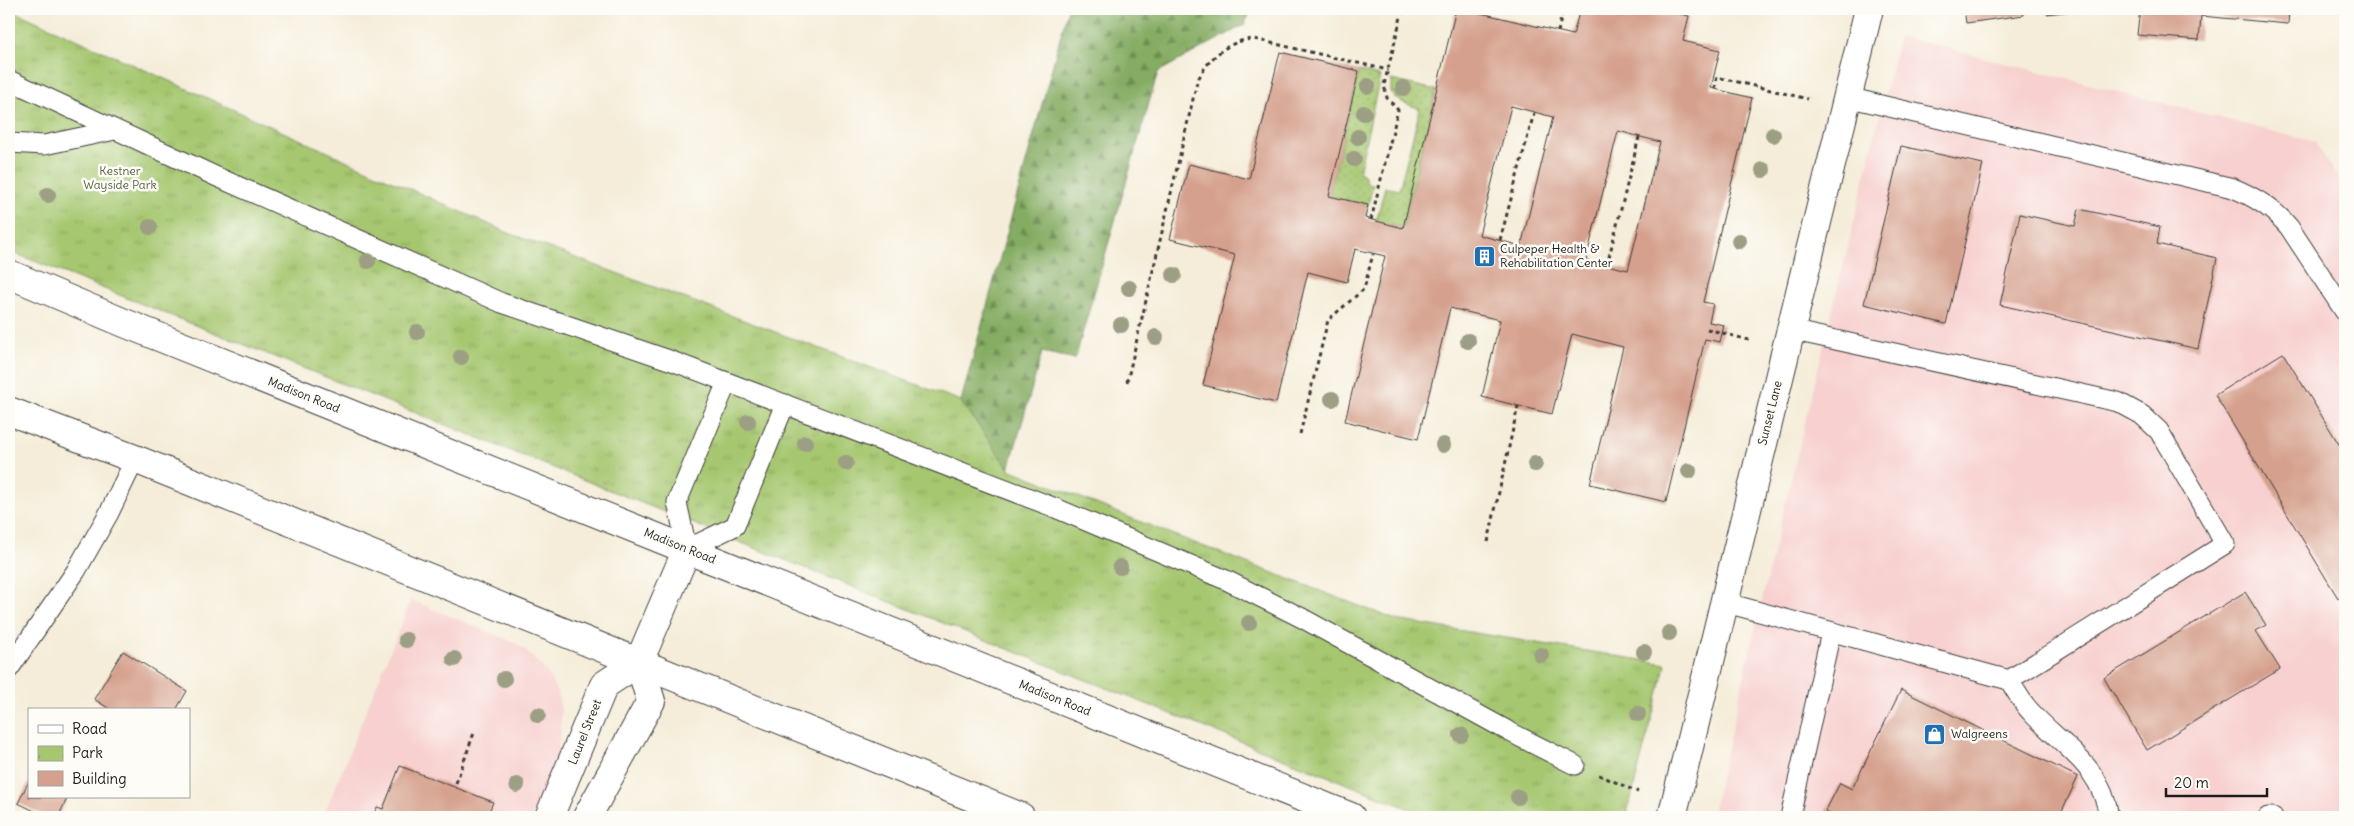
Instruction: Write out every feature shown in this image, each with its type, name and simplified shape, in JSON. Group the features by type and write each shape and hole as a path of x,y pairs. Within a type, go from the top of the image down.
{"main road":[{"name":"Sunset Lane","path":"1672,817 1868,9"},
{"name":"Madison Road","path":"9,274 122,322 1351,817"},
{"path":"9,412 135,459 639,662 1008,815"},
{"path":"587,817 650,701 639,662 687,549"},
{"name":"Laurel Street","path":"549,817 604,685 639,662"}],"lane":[{"path":"9,80 115,130 502,303 785,404 1053,507 1226,580 1302,618 1510,732 1575,765"},
{"path":"1847,97 2232,188 2247,194 2279,215 2289,227 2345,312"},
{"path":"9,143 44,145 115,130"},
{"path":"1790,330 2118,402 2142,415 2159,432 2225,544 2009,680"},
{"path":"727,382 677,502 687,549 735,526 785,404"},
{"path":"9,669 76,571 109,513 135,459"},
{"path":"1723,602 2009,680 2030,711 2095,775 2106,800 2109,817"},
{"path":"1790,817 1830,632"},
{"path":"2268,817 2273,817"}],"path":[{"path":"1371,220 1398,110 1386,94 1384,85 1403,9"},
{"path":"1558,32 1563,9"},
{"path":"1127,382 1197,82 1208,62 1232,44 1254,39 1388,70"},
{"path":"1715,89 1717,77 1808,99"},
{"path":"1500,240 1534,112"},
{"path":"1607,265 1639,137"},
{"path":"1300,434 1328,320 1364,289 1373,254"},
{"path":"1708,329 1749,340"},
{"path":"1488,542 1518,406"},
{"path":"456,783 474,733"},
{"path":"1575,765 1638,792"}],"shaded area":[{"path":"1899,36 2315,142 2345,190 2345,817 1711,817"},
{"path":"411,600 511,641 523,648 548,673 558,694 561,709 561,733 555,764 532,817 323,817"}],"green space":[{"name":"Kestner Wayside Park","path":"9,9 506,232 961,401 1009,469 1171,534 1396,620 1666,664 1626,817 1430,817 9,251"},
{"path":"1068,9 1252,9 1244,25 1158,72 1075,359 1042,352 1009,469 961,401"},
{"path":"1359,71 1380,76 1359,172 1365,176 1367,183 1373,184 1368,205 1329,196"},
{"path":"1391,80 1436,90 1403,228 1376,221 1385,187 1399,190 1420,109 1404,103 1391,93"}],"building":[{"name":"Culpeper Health & Rehabilitation Center","path":"1456,9 1464,9 1573,35 1580,9 1660,9 1689,16 1683,41 1720,50 1711,88 1752,98 1703,302 1713,304 1709,322 1724,325 1720,342 1705,339 1666,502 1590,484 1623,347 1572,334 1552,414 1482,397 1500,320 1450,308 1418,439 1345,421 1385,256 1355,249 1347,282 1308,272 1276,403 1203,385 1235,255 1170,239 1189,164 1249,179 1280,52 1359,71 1329,196 1368,205 1365,218 1403,228","holes":["1511,106 1553,117 1521,246 1479,235","1618,131 1660,142 1628,270 1586,260"]},
{"path":"1964,9 2023,9 2024,15 1966,23"},
{"path":"2047,9 2081,9 2081,10 2047,14"},
{"path":"2140,9 2289,9 2288,24 2201,16 2199,40 2137,35"},
{"path":"1901,146 1983,164 1946,324 1864,304"},
{"path":"2079,209 2160,227 2157,244 2217,258 2198,349 2000,305 2020,214 2075,226"},
{"path":"2283,353 2345,454 2345,594 2338,598 2215,395"},
{"path":"2245,592 2266,625 2256,631 2280,669 2147,750 2104,678"},
{"path":"123,651 187,691 177,708 108,708 94,699"},
{"name":"Walgreens","path":"1901,690 2078,777 2059,817 1837,817 1825,812 1840,783 1852,789"},
{"path":"400,766 493,802 487,817 373,817 377,807 383,809"},
{"path":"28,783 28,798 68,798 58,817 47,817 18,803"}],"place":[{"name":"Culpeper Health & Rehabilitation Center","path":"1484,256"},
{"name":"Walgreens","path":"1935,734"}]}
